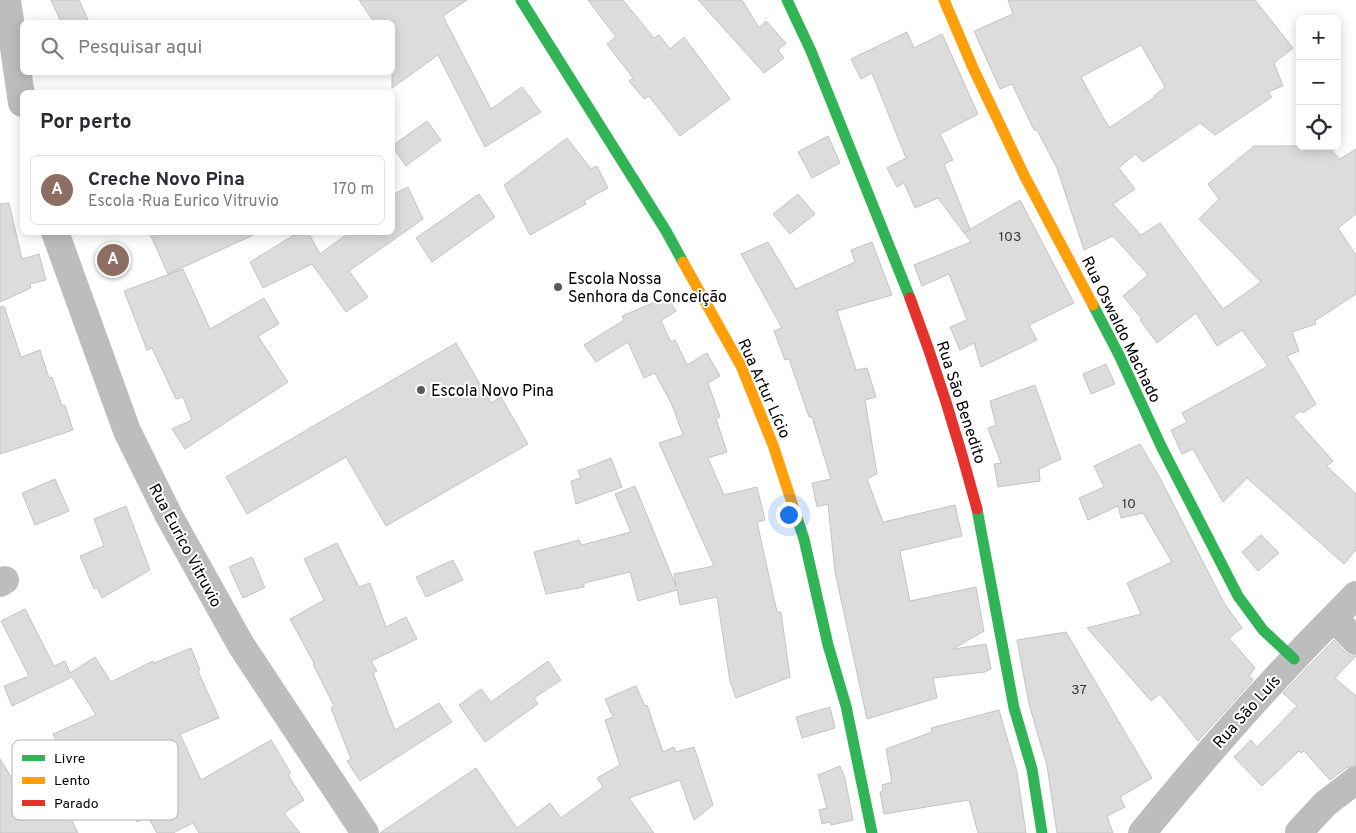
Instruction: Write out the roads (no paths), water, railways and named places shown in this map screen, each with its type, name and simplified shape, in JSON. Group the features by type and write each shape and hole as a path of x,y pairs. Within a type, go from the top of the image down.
{"street":[{"path":"7,0 20,90"},
{"name":"Rua Artur Lício","path":"521,0 666,231 741,366 773,445 804,539 828,645 846,706 872,833"},
{"name":"Rua São Benedito","path":"787,0 811,51 891,248 929,348 956,431 979,516 1014,708 1032,769 1042,833"},
{"name":"Rua Oswaldo Machado","path":"944,0 973,68 1024,175 1119,355 1162,448 1238,596 1263,630 1294,659"},
{"name":"Rua Eurico Vitruvio","path":"56,235 127,431 169,516 241,646 364,833"},
{"name":"Rua São Luís","path":"1142,833 1192,772 1294,659 1356,596"},
{"path":"1334,618 1356,641"},
{"path":"1299,832 1325,804 1356,780"}],"place":[{"name":"Creche Novo Pina","path":"113,260"},
{"name":"Escola Nossa Senhora da Conceição","path":"558,287"},
{"name":"Escola Novo Pina","path":"421,390"}]}
